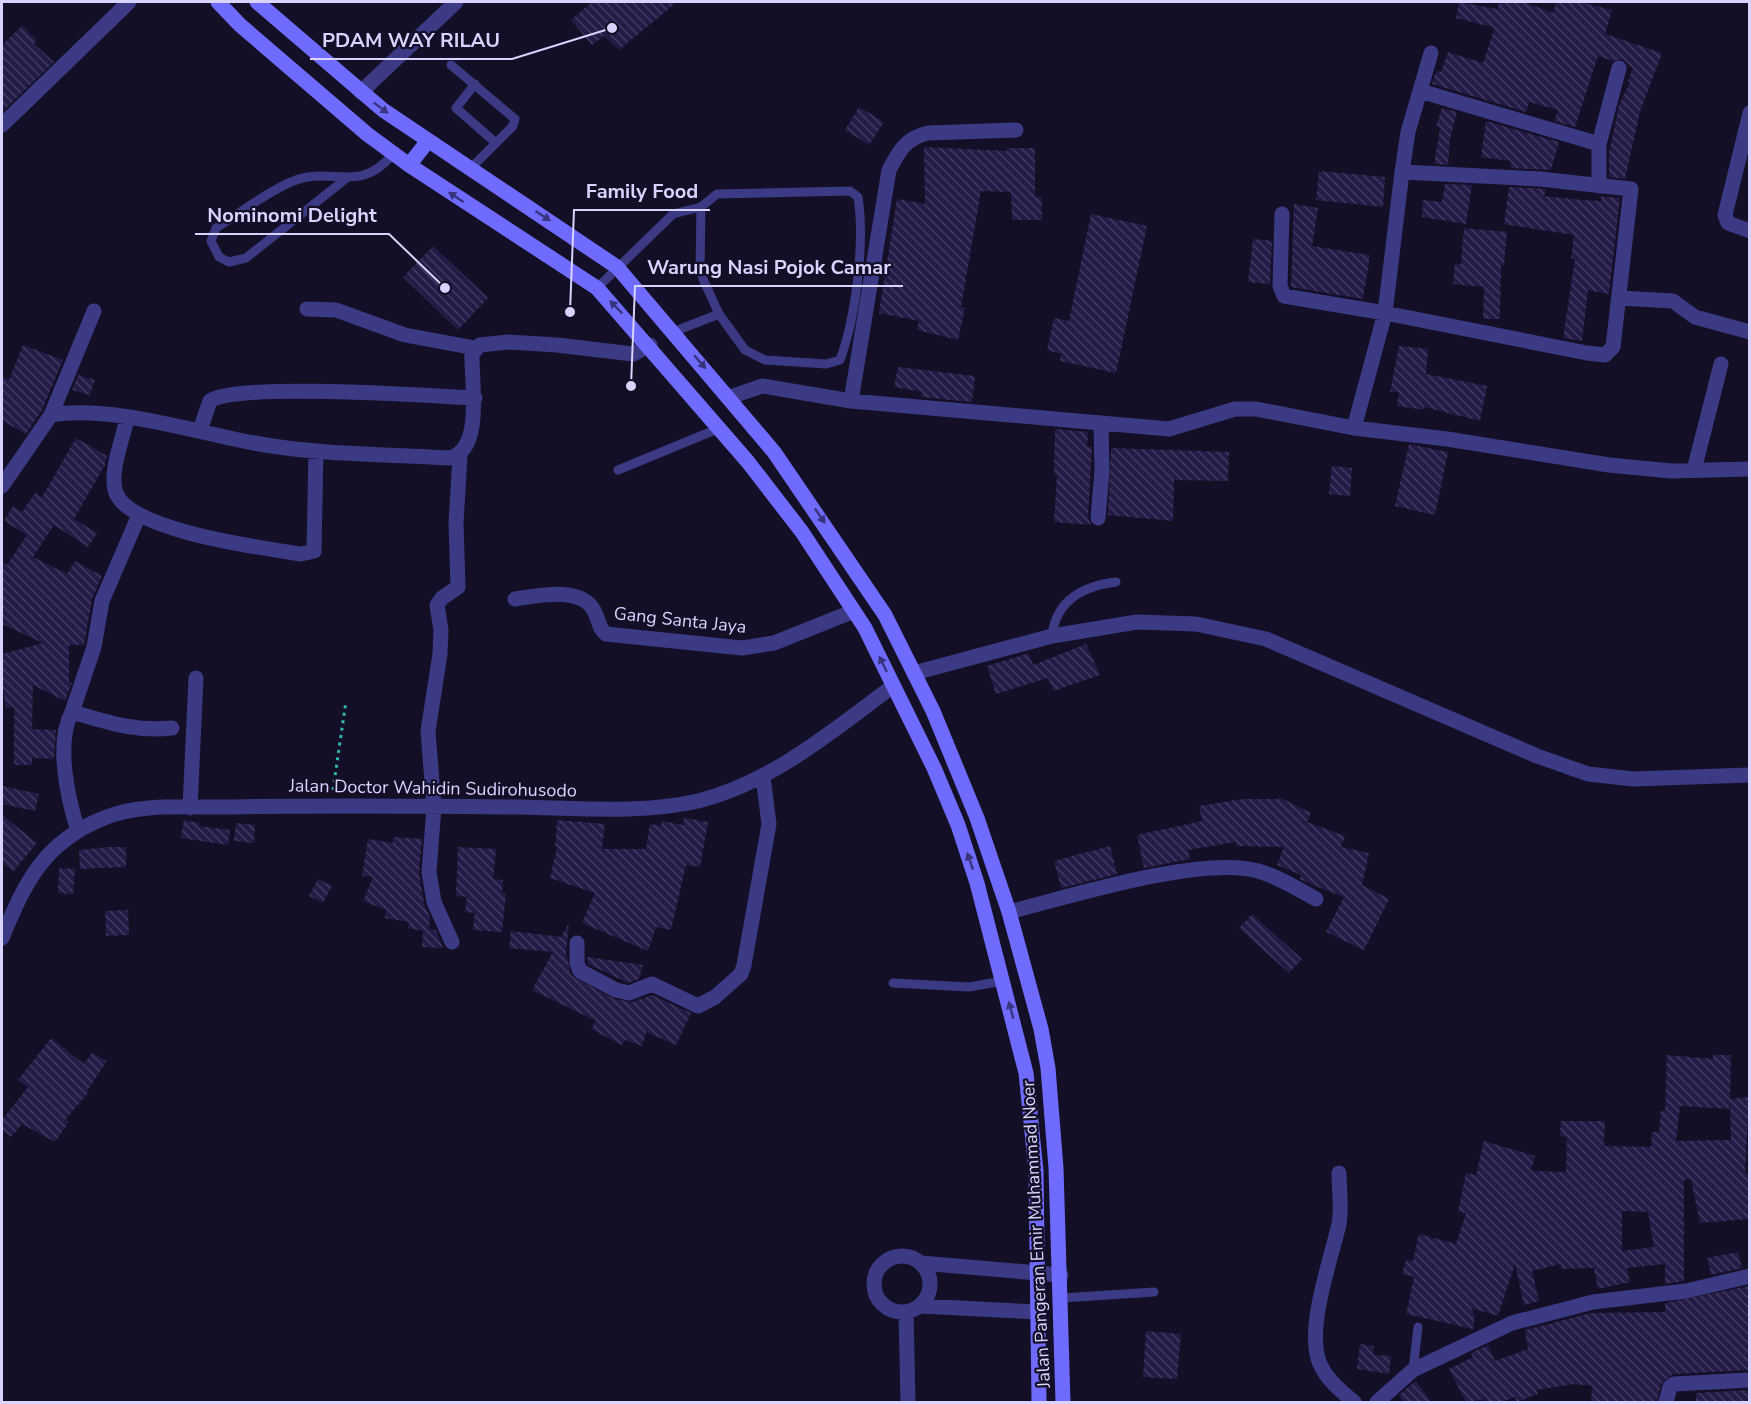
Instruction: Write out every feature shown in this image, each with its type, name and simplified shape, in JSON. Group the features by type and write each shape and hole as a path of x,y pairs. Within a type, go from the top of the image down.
{"main road":[{"name":"Jalan Pangeran Emir Muhammad Noer","path":"218,2 240,25 354,125 409,165 597,288 650,345 720,428 802,532 865,628 934,768 958,825 977,883 1018,1036 1031,1110 1036,1171 1039,1402"},
{"name":"Jalan Pangeran Emir Muhammad Noer","path":"256,2 361,92 428,141 617,267 761,435 809,500 885,615 914,673 977,818 1009,912 1041,1029 1052,1107 1062,1298 1063,1402"},
{"path":"409,165 428,141"},
{"path":"738,451 761,435"},
{"path":"865,628 885,615"},
{"path":"958,825 977,818"},
{"path":"1018,1036 1041,1029"},
{"path":"1031,1110 1052,1107"}],"street":[{"path":"2,125 129,2"},
{"path":"361,92 456,2"},
{"path":"1354,428 1385,313 1408,132 1431,53"},
{"path":"1599,186 1599,144 1619,68"},
{"path":"1420,91 1599,144"},
{"path":"1749,113 1725,215 1728,223 1749,231"},
{"path":"851,400 889,170 899,150 917,136 928,134 1016,130"},
{"path":"1282,214 1280,286 1284,296 1385,313 1587,353 1605,355 1612,347 1632,189 1402,172"},
{"path":"1619,298 1672,301 1695,316 1749,332"},
{"path":"307,309 336,310 405,335 475,348 480,345 508,342 633,354 650,345"},
{"path":"2,486 51,415 94,311"},
{"path":"452,942 434,902 429,872 434,807 428,730 440,654 441,630 437,609 442,598 458,587 456,523 460,456 466,448 475,398 472,364 475,348"},
{"path":"1694,470 1721,364"},
{"path":"730,397 762,386 851,400 1169,429 1235,409 1281,412 1354,428 1459,441 1609,465 1671,471 1749,469"},
{"path":"200,430 210,401 234,393 328,392 475,398"},
{"path":"51,415 65,412 127,418 200,430 254,443 316,451 450,459 460,456"},
{"path":"127,418 114,484 118,498 139,515 208,539 308,553 316,546 316,451"},
{"path":"1098,518 1102,471 1101,424"},
{"path":"78,831 65,781 66,734 94,647 102,601 139,515"},
{"name":"Gang Santa Jaya","path":"515,599 552,594 579,599 593,608 601,631 606,634 742,648 774,643 854,611"},
{"path":"914,673 1052,636 1137,622 1196,624 1266,639 1537,756 1588,774 1633,779 1749,775"},
{"path":"190,808 196,678"},
{"name":"Jalan Doctor Wahidin Sudirohusodo","path":"2,938 22,888 46,856 78,831 106,817 131,811 190,808 330,806 617,810 698,801 763,777 893,686"},
{"path":"72,712 100,722 134,729 172,728"},
{"path":"577,943 577,963 580,971 606,985 629,993 652,984 698,1005 715,997 741,974 769,824 763,777"},
{"path":"1009,912 1121,883 1221,867 1258,871 1316,899"},
{"path":"1339,1173 1339,1221 1321,1293 1317,1350 1320,1364 1330,1379 1354,1402"},
{"path":"1037,1312 891,1310 879,1300 874,1284 878,1269 891,1259 906,1257 921,1263 986,1267 1037,1275 1061,1275"},
{"path":"908,1402 913,1309 928,1297 930,1285 928,1273 921,1263"},
{"path":"1377,1402 1413,1370 1512,1323 1593,1302 1686,1291 1749,1276"},
{"path":"1666,1402 1670,1387 1674,1384 1749,1380"}],"lane":[{"path":"451,64 515,119 513,126 471,168"},
{"path":"474,84 456,108 496,143"},
{"path":"348,177 246,258 234,262 224,260 213,245 211,238 216,228 290,182 306,178 348,177 375,172 393,154"},
{"path":"597,288 673,214 701,207 717,194 850,191 858,197 862,221 850,333 840,360 826,364 765,360 745,350 719,314 700,269 701,207"},
{"path":"673,332 719,314"},
{"path":"618,470 720,428"},
{"path":"1052,636 1054,621 1071,597 1100,584 1116,582"},
{"path":"893,983 969,987 1003,981"},
{"path":"1062,1298 1154,1292"},
{"path":"1413,1370 1418,1327"}],"path":[{"path":"330,806 346,701"}],"building":[{"path":"592,2 677,2 619,50 604,36 592,45 571,20"},
{"path":"1459,2 1497,9 1500,2 1524,2 1553,13 1556,2 1580,2 1612,10 1605,34 1662,53 1640,112 1625,179 1609,177 1609,153 1619,105 1630,82 1628,81 1633,68 1622,59 1613,61 1598,56 1575,127 1554,121 1558,110 1529,102 1526,112 1432,84 1436,71 1441,72 1448,52 1483,63 1494,30 1492,27 1456,18"},
{"path":"22,26 37,41 34,44 54,62 2,112 2,45"},
{"path":"859,107 884,122 869,145 845,130"},
{"path":"1442,108 1457,112 1450,139 1448,165 1434,164 1440,128 1436,126"},
{"path":"1486,121 1559,142 1551,170 1511,168 1511,161 1481,157"},
{"path":"924,147 1007,151 1007,148 1035,148 1035,197 1042,197 1042,220 1012,220 1011,192 981,191 961,307 965,308 958,340 917,330 919,321 879,313 897,199 925,204"},
{"path":"1319,171 1385,177 1383,207 1316,200"},
{"path":"1445,184 1472,185 1466,224 1422,217 1423,200 1442,202"},
{"path":"1509,187 1546,189 1544,196 1582,200 1601,201 1601,196 1620,198 1609,294 1588,290 1582,341 1563,338 1575,259 1571,258 1574,235 1504,224"},
{"path":"1294,204 1318,208 1312,246 1370,255 1363,299 1291,287"},
{"path":"1091,214 1147,226 1116,373 1060,361 1061,354 1047,350 1054,318 1069,321"},
{"path":"1464,228 1507,232 1504,265 1501,265 1500,319 1483,319 1484,287 1453,284 1455,264 1461,264"},
{"path":"1253,239 1272,241 1270,284 1248,282"},
{"path":"433,246 488,298 458,330 403,277"},
{"path":"23,345 63,360 42,410 26,434 2,421 2,376 9,380"},
{"path":"1399,346 1428,349 1426,374 1487,386 1480,421 1424,407 1424,410 1397,406 1399,392 1390,392"},
{"path":"898,367 975,376 972,402 921,397 922,392 894,387"},
{"path":"78,375 95,380 90,395 72,390"},
{"path":"1055,429 1088,432 1087,447 1092,447 1088,517 1091,525 1054,522 1057,475 1054,475"},
{"path":"76,438 107,456 105,465 74,519 97,533 88,547 54,525 33,557 67,574 75,561 102,576 92,599 84,645 69,645 69,682 72,683 65,701 33,685 32,729 56,730 54,759 32,758 32,765 14,765 14,707 6,708 2,682 2,654 43,643 2,624 2,562 7,565 27,535 4,521 13,506 22,512 35,493 42,497"},
{"path":"1409,444 1448,452 1435,515 1395,506"},
{"path":"1111,448 1229,452 1228,481 1174,480 1173,521 1108,515"},
{"path":"1332,466 1352,468 1350,496 1329,494"},
{"path":"1086,644 1100,675 1054,691 1048,678 996,694 987,666 1029,653 1033,665"},
{"path":"2,786 39,794 35,811 2,804"},
{"path":"1279,797 1311,813 1307,822 1345,836 1341,847 1369,853 1362,885 1389,899 1364,950 1326,932 1344,897 1310,884 1300,879 1301,875 1277,865 1284,847 1236,846 1236,842 1188,850 1190,859 1144,868 1137,835 1202,821 1199,806 1242,799 1278,799"},
{"path":"2,815 37,843 13,872 2,862"},
{"path":"684,818 708,822 700,867 686,865 671,930 656,927 648,951 582,923 595,893 550,878 557,847 555,847 557,820 605,824 602,849 646,849 650,824 661,826 662,821 683,825"},
{"path":"184,820 199,823 199,826 230,830 228,845 181,838"},
{"path":"236,823 255,825 254,843 234,841"},
{"path":"393,837 422,839 419,873 424,904 430,917 429,929 436,930 443,948 422,947 423,931 408,928 409,922 385,918 386,910 363,901 373,877 362,876 368,839 393,843"},
{"path":"1110,846 1117,874 1061,888 1054,861"},
{"path":"126,847 126,867 80,869 79,850"},
{"path":"458,847 496,849 493,879 503,880 502,893 506,893 502,932 473,930 475,913 465,912 467,897 456,896"},
{"path":"59,868 75,869 73,894 58,893"},
{"path":"318,879 332,886 323,903 309,896"},
{"path":"128,910 129,935 106,936 105,911"},
{"path":"1252,914 1302,959 1289,973 1239,928"},
{"path":"569,923 566,953 571,975 614,999 632,1002 652,995 691,1013 676,1045 646,1032 642,1046 625,1040 622,1045 591,1029 596,1021 532,990 553,952 509,948 511,931 561,937"},
{"path":"587,957 643,965 639,979 628,983 588,964"},
{"path":"51,1038 84,1064 92,1053 107,1061 87,1091 89,1092 65,1120 69,1122 55,1142 22,1124 11,1137 2,1130 2,1120 28,1087 18,1080"},
{"path":"1667,1055 1713,1059 1713,1055 1731,1055 1730,1099 1749,1097 1745,1173 1749,1174 1749,1219 1700,1223 1691,1179 1684,1180 1684,1281 1665,1284 1665,1264 1627,1268 1630,1282 1598,1289 1594,1268 1561,1269 1561,1264 1532,1271 1539,1301 1524,1305 1515,1264 1498,1316 1471,1308 1475,1316 1473,1329 1406,1314 1414,1277 1402,1274 1406,1260 1413,1261 1419,1234 1456,1244 1466,1213 1458,1212 1466,1173 1476,1175 1484,1141 1535,1156 1531,1171 1566,1172 1567,1137 1560,1136 1561,1121 1605,1121 1604,1146 1651,1147 1652,1132 1659,1132 1661,1110 1665,1111","holes":["1730,1101 1731,1140 1676,1141 1680,1106 1729,1109","1622,1211 1648,1212 1654,1247 1622,1251"]},
{"path":"1738,1252 1742,1268 1711,1275 1707,1258"},
{"path":"1749,1286 1749,1370 1673,1374 1661,1384 1657,1402 1591,1402 1592,1386 1575,1384 1536,1390 1538,1394 1517,1402 1515,1397 1501,1402 1487,1402 1485,1399 1466,1402 1449,1369 1473,1357 1471,1353 1488,1345 1495,1361 1528,1349 1525,1330 1591,1313 1665,1312 1665,1303"},
{"path":"1146,1331 1181,1334 1177,1379 1143,1377"},
{"path":"1360,1344 1374,1346 1373,1355 1391,1356 1389,1374 1357,1369"},
{"path":"1416,1381 1431,1402 1404,1402 1399,1395"},
{"path":"1749,1390 1749,1402 1696,1402 1696,1393"}],"place":[{"name":"PDAM WAY RILAU","path":"612,28"},
{"name":"Nominomi Delight","path":"445,288"},
{"name":"Family Food","path":"570,312"},
{"name":"Warung Nasi Pojok Camar","path":"631,386"}]}
